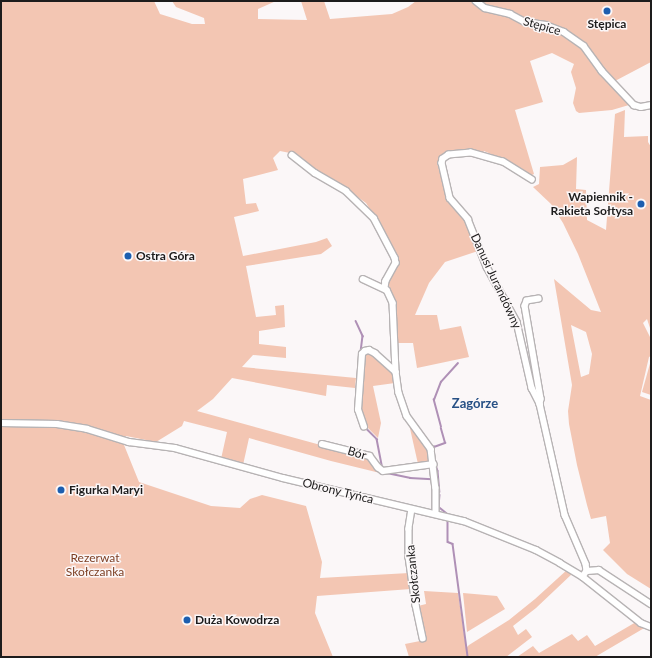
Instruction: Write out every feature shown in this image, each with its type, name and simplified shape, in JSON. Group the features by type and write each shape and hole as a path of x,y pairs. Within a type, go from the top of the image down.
{"street":[{"name":"Stępice","path":"476,1 485,8 510,14 525,22 546,25 564,32 584,46 602,71 634,105 641,108 651,105"},
{"name":"Danusi Jurandówny","path":"532,180 503,162 471,153 450,155 443,159 442,163 450,198 468,219 487,267 517,322 532,388 540,404 565,515 587,571"},
{"path":"292,155 315,173 346,191 374,218 395,258 393,269 386,281 385,288"},
{"path":"363,279 385,288 391,296 394,311 396,372 402,406 415,428 432,449 436,514"},
{"path":"539,299 526,301 525,306 541,399 540,404"},
{"path":"364,427 358,410 362,354 369,350 375,353 396,372"},
{"name":"Obrony Tyńca","path":"1,423 57,424 88,429 129,442 175,448 283,478 436,514 479,526 529,547 583,577 620,607 642,623 651,627"},
{"name":"Bór","path":"322,444 370,456 378,467 384,471 434,464"},
{"name":"Skołczanka","path":"412,509 409,529 409,557 416,606 423,638"},
{"path":"583,577 587,571 599,570 651,604"}],"green space":[{"name":"Rezerwat Skołczanka","path":"1,1 154,1 160,14 192,24 205,24 204,18 176,7 172,1 276,1 258,9 258,19 307,20 301,1 324,1 330,19 392,14 408,7 416,1 471,1 475,4 482,1 651,1 651,62 615,81 582,41 563,30 525,22 528,25 546,27 579,44 589,60 594,61 629,102 629,105 612,110 579,113 576,111 573,103 576,88 571,72 574,64 552,53 530,61 543,102 515,110 534,174 530,176 514,164 484,151 482,154 466,152 445,154 437,163 447,198 468,219 478,251 445,262 429,283 415,315 437,315 440,330 461,326 469,357 417,368 413,343 398,343 396,309 388,282 398,265 398,258 387,236 366,203 345,188 318,172 295,154 280,151 273,158 278,170 243,179 246,204 256,203 259,211 234,217 243,256 316,242 327,238 332,246 321,254 246,266 256,317 276,315 275,306 284,305 285,327 259,331 259,344 286,347 286,358 253,355 242,367 356,378 355,388 327,385 326,396 232,378 213,399 197,411 368,458 374,467 381,472 331,461 249,438 243,465 221,459 227,432 184,421 182,426 156,442 126,436 122,440 139,482 211,506 240,508 250,499 262,495 306,506 322,562 320,578 409,573 411,589 317,596 315,613 333,657 1,657"},
{"path":"625,110 624,137 648,136 648,142 651,147 651,331 647,319 643,323 651,339 651,356 649,357 640,396 651,400 651,589 627,574 603,550 610,543 606,516 591,519 577,465 569,424 568,411 572,385 554,279 591,310 601,312 578,254 563,223 551,204 533,187 539,184 540,167 563,165 577,157 576,189 586,190 587,220 606,230 615,114","holes":["571,325 586,332 592,354 589,374 581,377"]},
{"path":"369,352 374,354 395,376 395,383 373,386 381,423 378,438 367,427 360,412 363,360 365,353"},
{"path":"651,360 651,395 642,392"},
{"path":"409,424 425,442 430,452 431,461 427,464 418,464"},
{"path":"568,569 573,573 536,608 513,626 518,635 526,629 532,637 506,657 409,657 405,644 425,640 418,606 426,604 424,591 458,593 466,648 509,620"},
{"path":"463,593 497,596 505,609 467,632"},
{"path":"636,622 646,627 595,657 517,657 533,646 539,653 572,634 578,641 587,635 595,646"}],"waterway":[{"path":"356,321 363,336 361,352"},
{"path":"441,427 434,400 441,382 458,363"},
{"path":"356,399 357,385"},
{"path":"366,428 377,439 383,469"},
{"path":"434,453 434,447 445,443 441,429"},
{"path":"436,465 440,492"},
{"path":"387,473 410,478 432,479"},
{"path":"440,495 439,507 449,515"},
{"path":"448,521 448,542 453,544 468,657"}],"place":[{"name":"Stępica","path":"607,11"},
{"name":"Wapiennik - Rakieta Sołtysa","path":"641,204"},
{"name":"Ostra Góra","path":"128,256"},
{"name":"Figurka Maryi","path":"61,490"},
{"name":"Duża Kowodrza","path":"187,620"}],"district":[{"name":"Zagórze","path":"475,403"}]}
